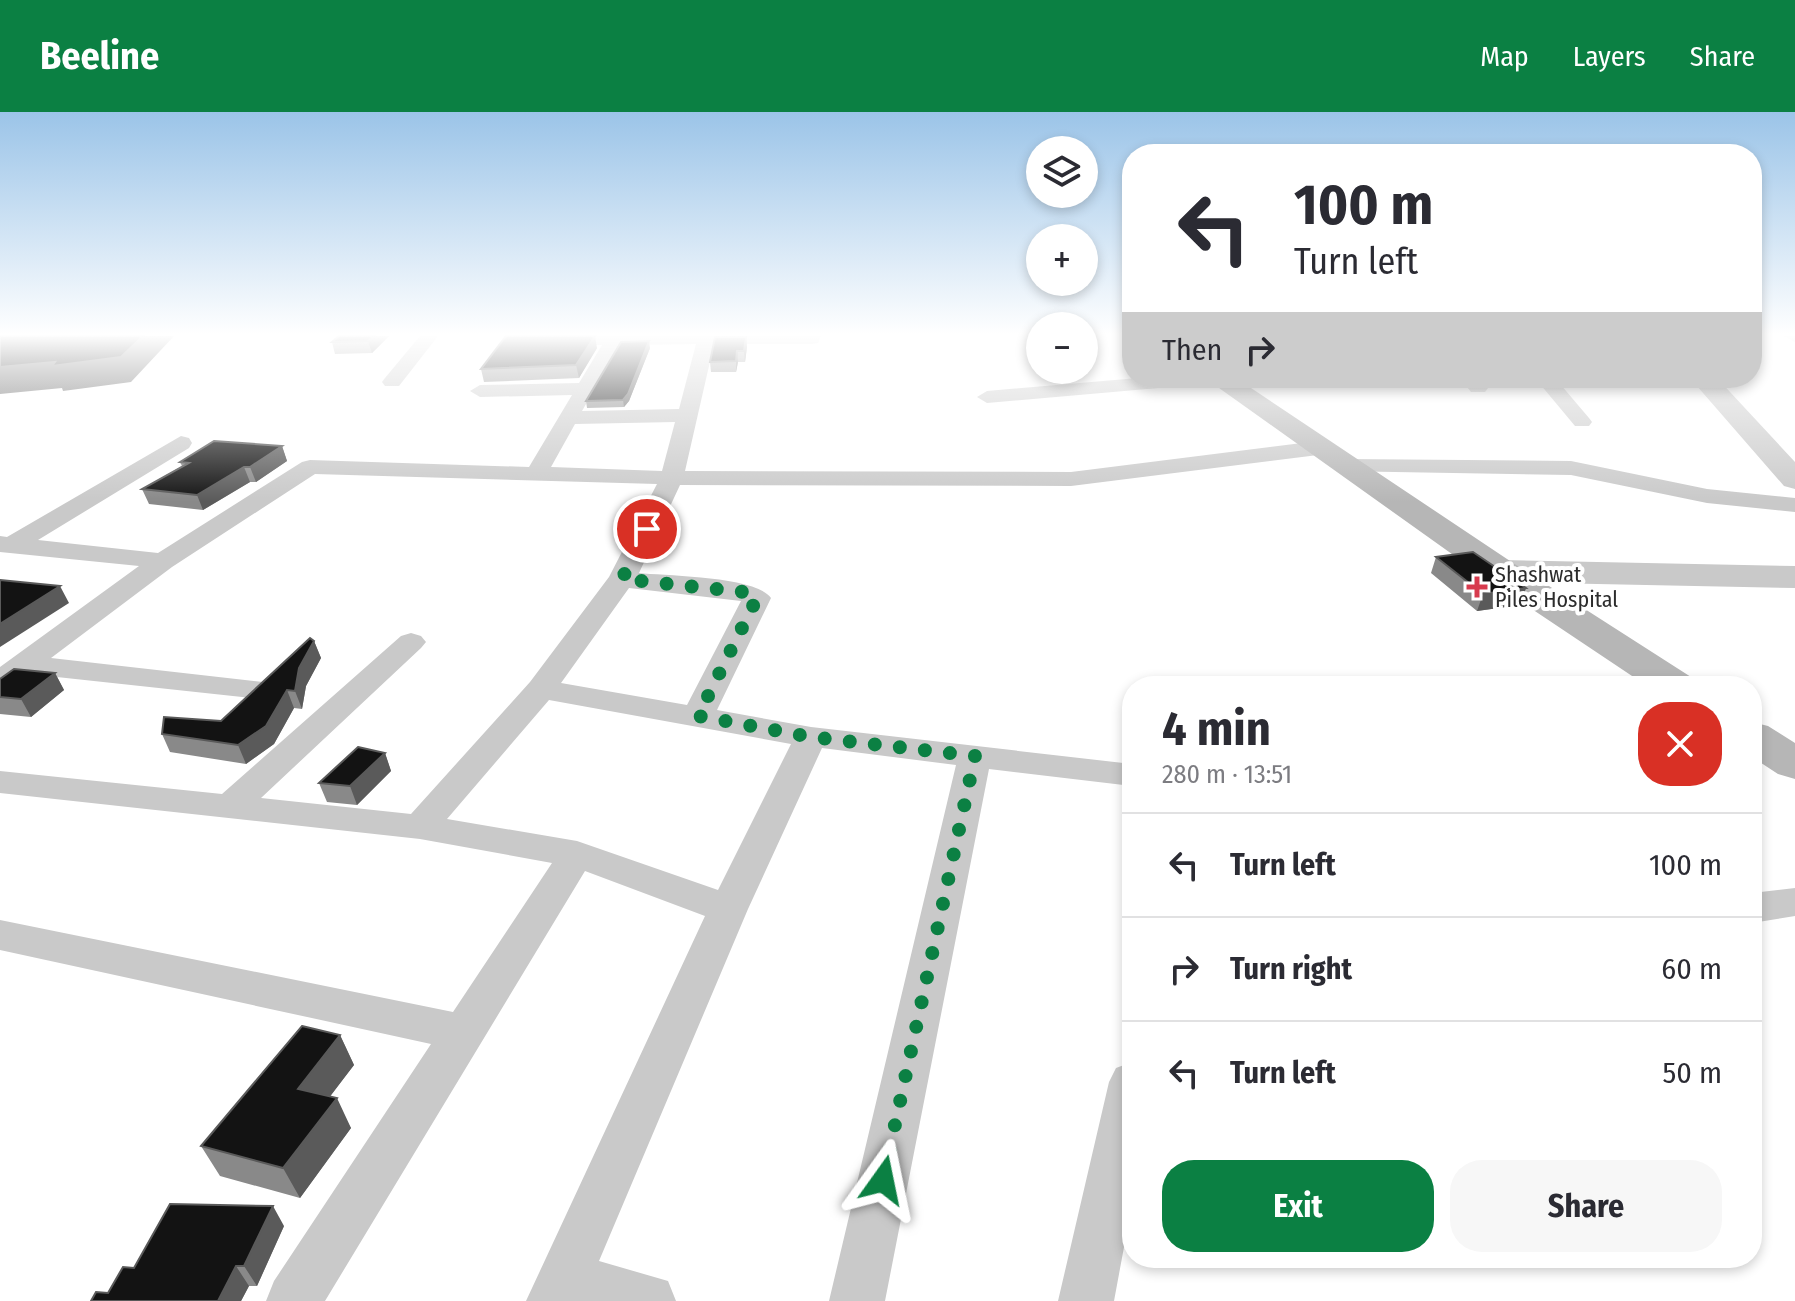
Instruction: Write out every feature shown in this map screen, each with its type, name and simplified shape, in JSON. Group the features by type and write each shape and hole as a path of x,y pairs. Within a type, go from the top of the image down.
{"main road":[{"path":"1237,391 1500,571 1661,676"},
{"path":"1762,743 1795,764"}],"street":[{"path":"536,474 584,391"},
{"path":"420,827 541,689 622,579 672,478 694,391"},
{"path":"987,397 1050,391"},
{"path":"1556,391 1582,422"},
{"path":"1715,391 1795,480"},
{"path":"568,418 688,415"},
{"path":"3,544 181,443"},
{"path":"12,673 163,561 310,467 672,478 1071,479 1320,450 1571,468 1707,496 1795,505"},
{"path":"3,544 163,561"},
{"path":"1500,571 1795,577"},
{"path":"622,579 744,592 757,598 698,716"},
{"path":"230,807 411,642"},
{"path":"12,673 261,690"},
{"path":"541,689 811,737 1122,774"},
{"path":"648,1301 559,1290 728,909 811,737"},
{"path":"857,1301 975,756"},
{"path":"0,782 420,827 577,854 728,909"},
{"path":"294,1301 577,854"},
{"path":"1762,907 1795,902"},
{"path":"0,935 463,1033"},
{"path":"1086,1301 1122,1130"}],"building":[{"path":"592,391 629,391 623,400 586,401"},
{"path":"214,441 282,446 197,495 142,489 189,463 180,462"},
{"path":"1473,552 1526,588 1483,594 1436,557"},
{"path":"0,580 60,586 0,624"},
{"path":"310,638 314,641 299,668 295,691 287,690 266,726 238,745 162,734 164,717 221,721"},
{"path":"14,669 55,673 21,699 0,697 0,679"},
{"path":"358,747 385,753 350,786 319,783"},
{"path":"302,1026 340,1035 298,1089 337,1098 283,1168 201,1146"},
{"path":"170,1204 273,1206 244,1266 236,1266 218,1301 91,1301 96,1292 108,1293 123,1267 134,1268"}],"place":[{"name":"Shashwat Piles Hospital","path":"1477,587"}],"route":[{"path":"647,529 622,579 744,592 757,598 698,716 811,737 975,756 883,1180"}]}
